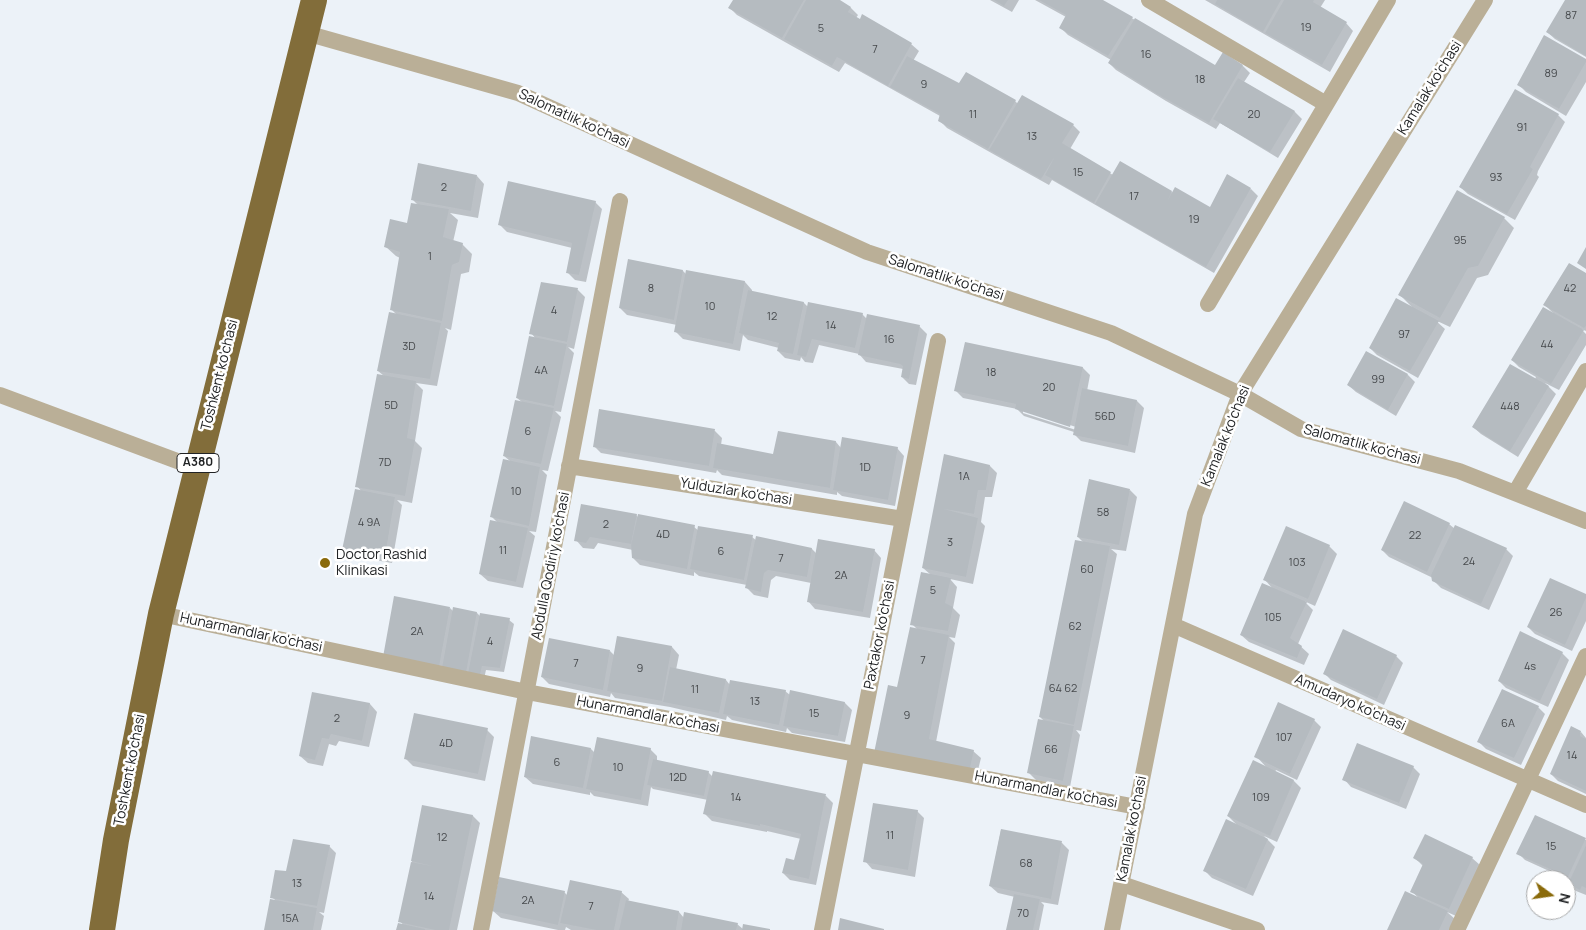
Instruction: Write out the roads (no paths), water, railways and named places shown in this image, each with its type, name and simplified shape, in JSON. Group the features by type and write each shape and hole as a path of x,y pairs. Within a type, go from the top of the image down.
{"highway":[{"name":"Toshkent ko'chasi","path":"102,930 116,840 161,614 314,0"}],"street":[{"path":"1149,0 1326,104"},
{"path":"1208,304 1388,0"},
{"name":"Kamalak ko'chasi","path":"1112,930 1195,514 1240,394 1484,0"},
{"name":"Salomatlik ko'chasi","path":"306,33 518,93 867,252 1111,333 1240,394 1300,429 1460,472 1586,521"},
{"name":"Abdulla Qodiriy ko'chasi","path":"481,930 620,201"},
{"name":"Paxtakor ko'chasi","path":"822,930 938,341"},
{"path":"1515,493 1586,371"},
{"path":"0,395 196,468"},
{"name":"Yulduzlar ko'chasi","path":"570,466 903,518"},
{"name":"Hunarmandlar ko'chasi","path":"161,614 527,692 1137,807"},
{"name":"Amudaryo ko'chasi","path":"1173,625 1586,806"},
{"path":"1457,930 1586,656"},
{"path":"1122,884 1257,930"}],"place":[{"name":"Doctor Rashid Klinikasi","path":"325,563"}]}
